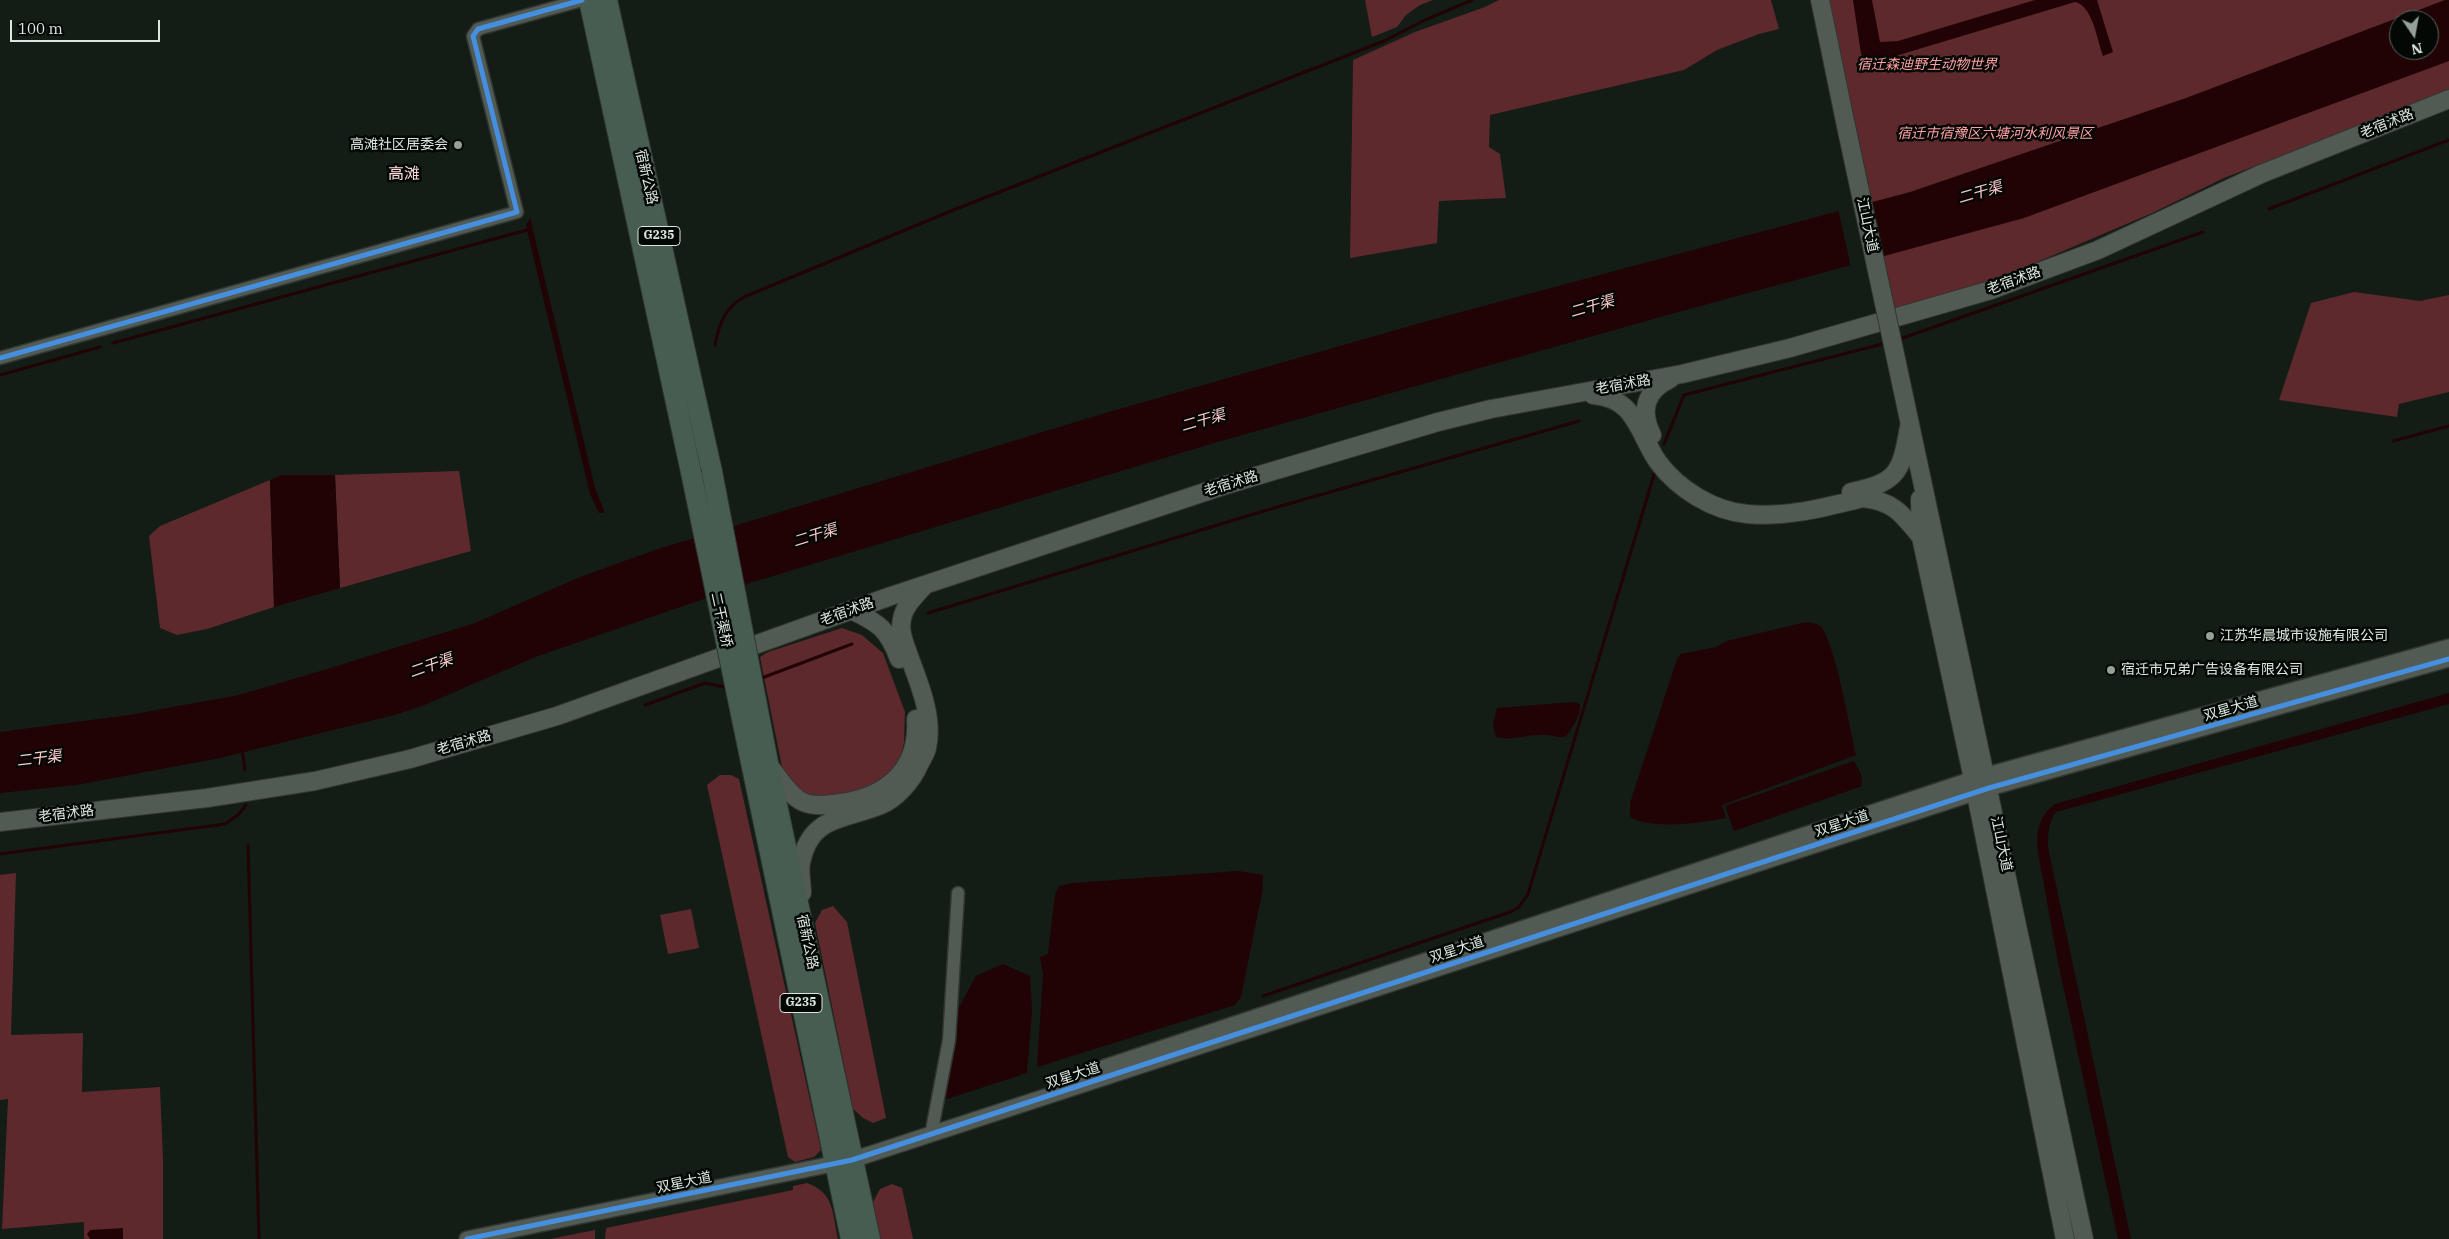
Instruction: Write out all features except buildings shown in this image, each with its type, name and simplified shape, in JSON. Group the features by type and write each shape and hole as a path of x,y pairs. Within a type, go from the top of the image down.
{"highway":[{"name":"宿新公路","path":"589,0 691,472"},
{"name":"宿新公路","path":"607,0 712,472"},
{"name":"二干渠桥","path":"691,472 763,765"},
{"name":"二干渠桥","path":"712,472 763,765"},
{"name":"宿新公路","path":"763,765 803,923 842,1157 851,1239"},
{"name":"宿新公路","path":"763,765 842,1157 870,1239"}],"main road":[{"name":"江山大道","path":"1820,0 1902,386 1918,450 2065,1239"},
{"name":"老宿沭路","path":"0,822 207,798 315,781 410,759 557,716 926,584 1226,485 1438,422 1560,395 1682,374 1858,330 1991,290 2098,250 2260,174 2449,100"},
{"path":"1646,423 1645,408 1656,386 1682,374"},
{"path":"1608,388 1628,401 1646,423 1669,462 1678,473 1698,487 1718,497 1741,504 1780,507 1864,490 1890,479 1900,468 1904,456 1910,419"},
{"path":"1560,395 1606,396 1616,400 1628,411 1657,461 1672,478 1716,506 1745,514 1786,515 1863,498 1876,500 1888,504 1902,514 1921,538"},
{"name":"江山大道","path":"1918,450 1921,538 1981,783 2084,1239"},
{"path":"803,923 801,863 810,837 821,826 838,817 881,805 896,796 915,774 927,747 928,724 921,690 901,632 902,618 909,603 926,584"},
{"path":"763,765 796,797 804,802 824,806 849,802 876,793 895,781 911,758 917,735 916,708 893,642 882,626 851,610"}],"street":[{"path":"0,358 517,212 474,36 478,29 582,0"},
{"name":"双星大道","path":"467,1239 842,1157 1981,783 2449,647"},
{"name":"双星大道","path":"1981,783 2449,659"},
{"path":"932,1129 949,1040 958,893"}],"green space":[{"path":"1365,0 1433,0 1420,5 1406,15 1397,27 1372,37"},
{"path":"1499,0 1771,0 1779,29 1759,34 1717,50 1684,70 1490,115 1489,147 1500,154 1506,198 1439,201 1437,243 1350,258 1353,60 1415,32 1485,7"},
{"name":"宿迁市宿豫区六塘河水利风景区","path":"1829,0 2449,0 2449,91 2224,178 2150,214 2021,269 1896,313"},
{"path":"2354,292 2420,301 2449,295 2449,392 2399,404 2397,417 2279,400 2311,303"},
{"path":"459,471 471,551 340,588 335,475"},
{"path":"270,480 274,607 207,629 177,635 160,628 149,536 160,526"},
{"path":"842,628 862,635 883,653 905,712 904,743 899,762 882,783 834,798 804,797 793,787 782,767 760,657 768,652"},
{"path":"720,775 731,775 739,779 821,1150 814,1157 795,1162 788,1157 707,785"},
{"path":"16,873 11,1035 83,1033 82,1092 160,1087 163,1159 163,1239 84,1239 84,1222 2,1229 8,1099 0,1100 0,875"},
{"path":"833,906 847,922 886,1118 873,1123 863,1118 853,1109 815,923 822,910"},
{"path":"691,909 699,948 668,954 660,915"},
{"path":"807,1183 823,1192 828,1198 833,1212 838,1239 605,1239 606,1228 793,1190 793,1186"},
{"path":"892,1184 902,1188 913,1239 881,1239 873,1202 880,1189"},
{"path":"595,1230 595,1239 550,1239"}],"water":[{"path":"1853,0 1872,0 1880,42 1898,41 2035,0 2097,0 2113,52 2103,56 2090,17 2081,5 2075,2 1879,61 1863,59"},
{"name":"二干渠","path":"2449,0 2449,61 2024,218 1671,314 1214,443 753,582 538,656 422,706 394,715 220,758 76,785 0,793 0,732 129,715 239,695 475,623 580,577 655,550 1102,414 1431,320 1910,192 2186,98 2389,21 2389,60 2439,60 2439,10 2419,10"},
{"path":"530,218 595,488 604,510 603,513 599,513 590,494 526,226"},
{"path":"282,475 335,475 340,588 274,607 270,480"},
{"path":"1806,622 1820,626 1831,648 1856,755 1722,805 1726,818 1704,822 1663,824 1639,821 1630,817 1630,803 1677,659 1681,654 1716,647 1727,641"},
{"path":"2449,693 2449,704 2056,812 2053,816 2049,829 2048,847 2131,1239 2118,1239 2058,962 2039,858 2037,842 2039,828 2044,815 2055,804"},
{"path":"1574,702 1580,704 1578,717 1565,737 1534,735 1513,738 1496,737 1493,725 1497,708"},
{"path":"1854,761 1861,774 1862,786 1734,831 1725,806"},
{"path":"1238,871 1263,875 1262,893 1241,997 1235,1005 1037,1067 1043,974 1040,957 1048,954 1055,894 1059,886 1072,883"},
{"path":"1003,964 1030,976 1032,1011 1027,1073 944,1100 957,1031 956,1013 976,976"},
{"path":"123,1228 123,1239 90,1239 87,1234 90,1230"}],"pier":[{"path":"1867,200 1880,260 1851,268 1838,208"}],"waterway":[{"path":"715,345 724,317 732,306 744,297 951,211 1384,41 1425,20 1472,0"},
{"path":"2269,209 2449,140"},
{"path":"113,343 527,230"},
{"path":"1897,340 2203,232"},
{"path":"1664,444 1684,395 1886,343"},
{"path":"0,375 100,347"},
{"path":"928,613 1267,510 1579,421"},
{"path":"2393,441 2449,426"},
{"path":"1263,996 1518,908 1528,894 1656,468"},
{"path":"759,679 852,644"},
{"path":"645,705 705,683 729,688"},
{"path":"242,749 245,770"},
{"path":"0,854 225,824 238,815 246,805"},
{"path":"248,845 259,1239"}],"cycle path":[{"path":"0,358 517,212 473,36 478,29 582,0"},
{"path":"467,1239 852,1160 1989,788 2449,659"}],"place":[{"name":"高滩社区居委会","path":"458,145"},
{"name":"江苏华晨城市设施有限公司","path":"2210,636"},
{"name":"宿迁市兄弟广告设备有限公司","path":"2111,670"}],"district":[{"name":"高滩","path":"404,174"}],"park label":[{"name":"宿迁森迪野生动物世界","path":"1927,65"}]}
